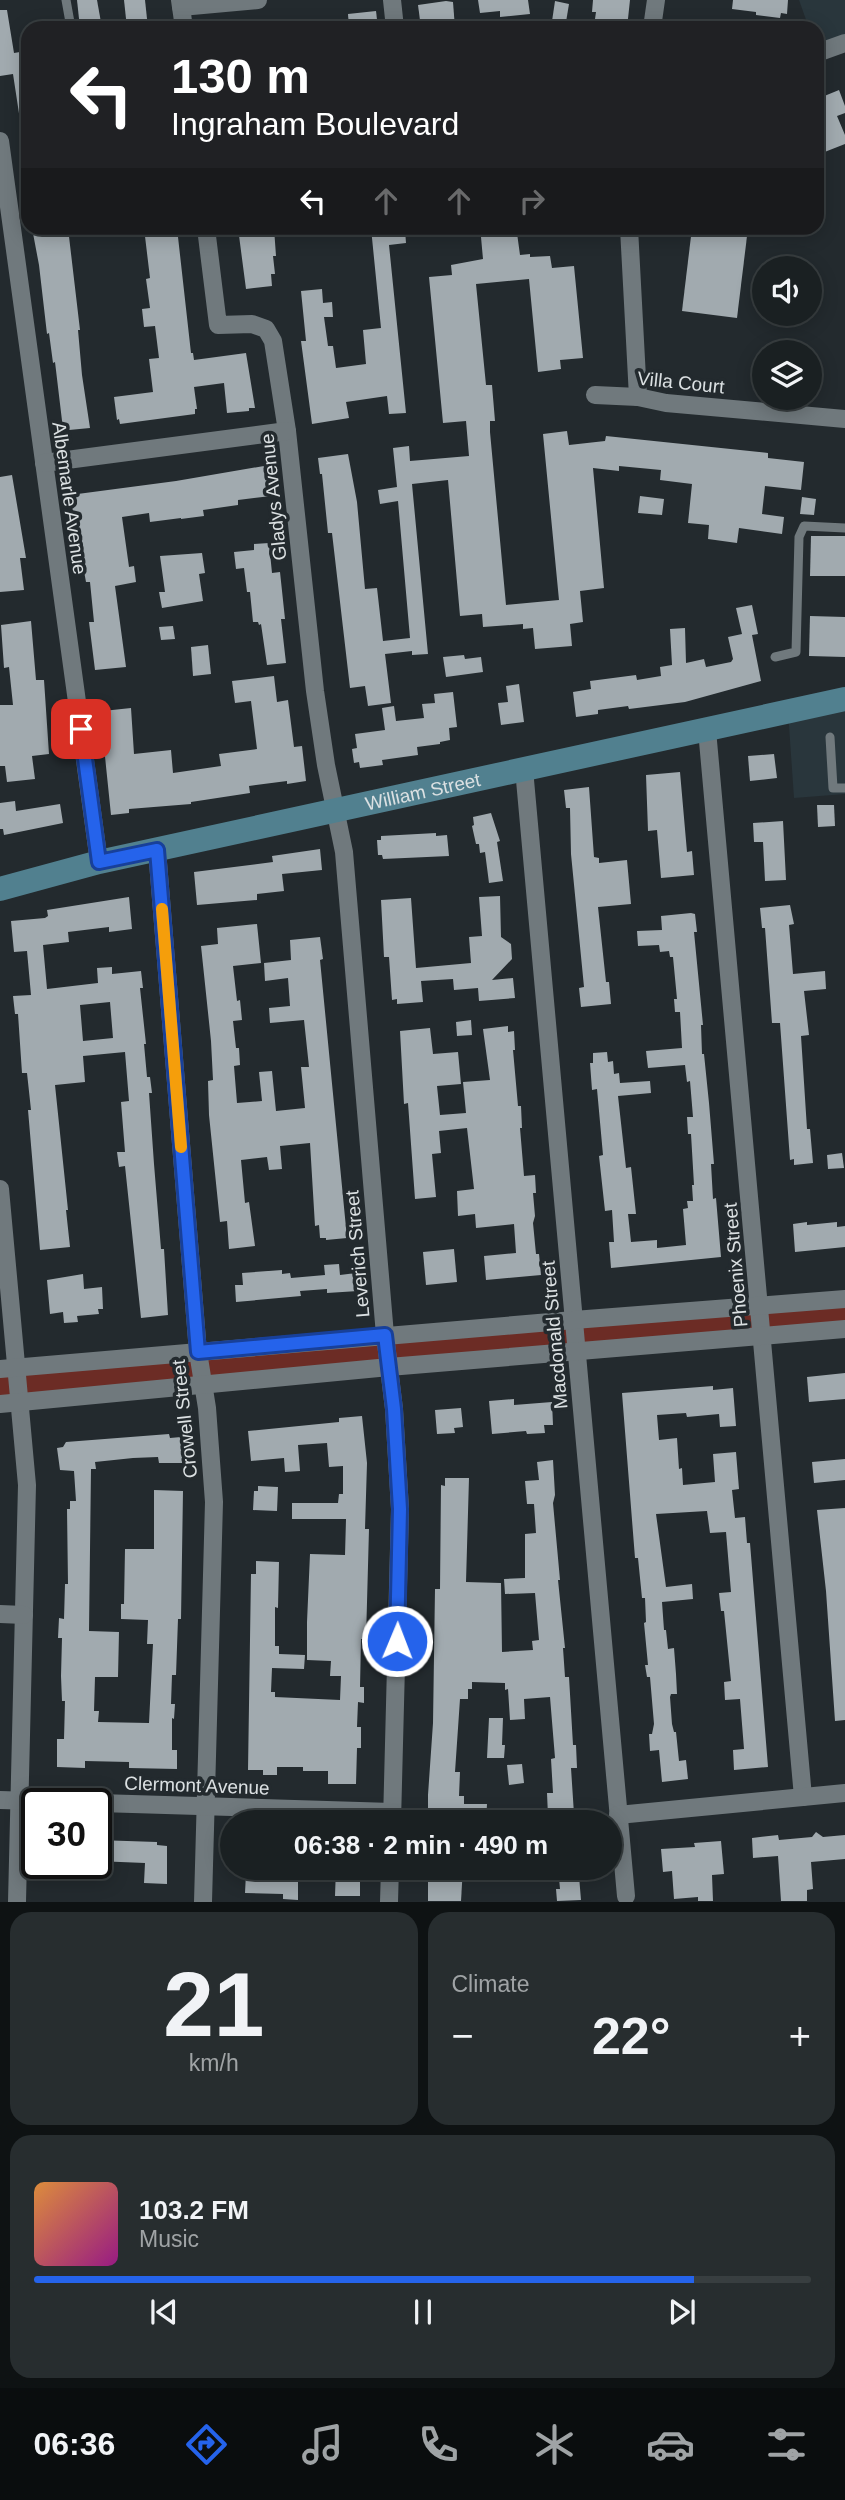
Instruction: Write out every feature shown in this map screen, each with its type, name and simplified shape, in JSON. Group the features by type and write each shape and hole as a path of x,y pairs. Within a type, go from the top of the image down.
{"street":[{"path":"181,4 258,0"},
{"path":"392,0 394,21"},
{"path":"653,21 656,0"},
{"path":"824,50 845,43"},
{"name":"Albemarle Avenue","path":"0,141 99,862"},
{"name":"Gladys Avenue","path":"207,235 218,326 251,324 270,332 273,341 287,431 315,691 335,810"},
{"path":"629,235 638,397"},
{"name":"Villa Court","path":"595,395 638,397 666,403 845,419"},
{"path":"44,463 287,431"},
{"name":"William Street","path":"0,889 99,862 845,699"},
{"name":"Phoenix Street","path":"707,730 803,1797"},
{"name":"Macdonald Street","path":"524,769 618,1810"},
{"name":"Leverich Street","path":"335,810 344,852 385,1335 394,1409 400,1509 392,1810"},
{"name":"Crowell Street","path":"157,850 198,1352 207,1408 214,1502 203,1902"},
{"path":"0,1189 8,1368 19,1402 27,1485 17,1902"},
{"path":"8,1368 845,1299"},
{"path":"0,1404 389,1367 845,1329"},
{"path":"0,1614 24,1615"},
{"path":"622,1815 845,1793"},
{"name":"Clermont Avenue","path":"0,1800 274,1810"},
{"name":"Macdonald Street","path":"622,1856 626,1896"},
{"path":"390,1880 390,1902"}],"lane":[{"path":"66,0 70,21"},
{"path":"775,657 796,652 799,537 804,526 845,528"},
{"path":"830,737 833,788 845,788"}],"shaded area":[{"path":"799,0 845,0 845,46 824,50 824,21 806,21"},
{"path":"845,699 845,794 794,798 788,711"},
{"path":"845,1299 845,1329 0,1404 0,1369"}],"building":[{"path":"77,0 97,0 101,21 79,21"},
{"path":"124,0 145,0 147,21 126,21"},
{"path":"478,0 528,0 530,14 500,17 500,11 480,13"},
{"path":"593,0 630,0 628,21 595,19 596,12 592,12"},
{"path":"733,0 788,0 787,14 781,13 780,18 732,9"},
{"path":"555,1 569,4 566,21 552,21"},
{"path":"453,2 454,21 420,21 418,5"},
{"path":"0,10 7,10 14,53 21,52 21,120 13,74 0,76"},
{"path":"376,11 377,21 348,21 348,14"},
{"path":"839,90 845,113 837,116 845,135 845,144 824,152 824,96"},
{"path":"33,235 69,235 80,330 82,375 90,428 63,429"},
{"path":"145,235 178,235 194,360 246,353 255,408 227,413 224,383 194,387 197,409 195,414 120,424 114,397 153,392 149,359 159,358 155,326 144,327 142,309 150,308 146,279 150,278"},
{"path":"239,235 274,235 276,256 273,256 275,274 271,274 272,286 246,289"},
{"path":"372,235 405,235 406,243 389,245 406,413 389,414 387,396 346,402 349,418 312,424 301,341 306,341 301,291 322,289 323,303 332,302 333,317 324,317 328,346 333,346 336,368 366,364 363,330 381,328"},
{"path":"517,235 520,255 550,256 552,268 574,266 583,358 560,360 561,369 538,372 529,279 476,284 486,385 492,385 495,421 490,421 490,432 506,605 559,600 543,434 567,431 569,445 605,441 606,436 768,453 768,458 804,462 801,490 765,486 762,514 784,517 782,534 739,528 737,543 708,539 709,525 688,523 692,484 660,480 661,470 619,466 619,471 593,468 604,588 580,591 583,622 570,624 572,646 535,649 533,628 523,629 523,624 483,627 482,614 460,616 448,480 412,484 428,654 412,655 412,651 385,654 391,703 368,706 365,686 350,688 332,533 328,533 318,458 348,454 357,502 365,589 377,588 383,641 410,638 398,501 380,504 378,490 397,487 393,448 409,446 410,461 469,456 466,421 443,423 429,277 452,275 451,265 483,259 481,237"},
{"path":"691,235 747,235 737,318 682,311"},
{"path":"264,466 271,496 238,500 238,505 203,510 204,516 150,522 149,513 122,517 129,567 134,566 136,582 115,586 126,667 95,670 89,622 94,622 90,582 86,582 70,495"},
{"path":"12,475 26,558 20,558 24,590 0,592 0,477"},
{"path":"640,496 664,499 662,515 638,513"},
{"path":"802,497 816,499 814,515 800,514"},
{"path":"811,536 845,536 845,576 810,576"},
{"path":"269,543 272,573 280,572 286,663 267,665 261,624 253,622 244,568 236,569 234,552 254,550 254,544"},
{"path":"202,553 205,573 199,574 203,601 162,608 159,592 165,592 160,556"},
{"path":"752,605 758,634 752,635 761,681 685,702 598,710 598,714 576,717 573,692 591,689 590,681 636,675 637,680 661,676 660,667 672,665 670,629 685,628 686,663 704,659 706,667 731,662 733,659 728,637 742,634 736,608"},
{"path":"810,616 845,617 845,657 809,656"},
{"path":"31,621 36,680 44,680 49,754 32,756 35,779 7,782 5,766 0,766 0,705 13,705 9,667 4,668 1,625"},
{"path":"173,626 175,639 161,640 159,627"},
{"path":"208,645 211,674 193,676 191,647"},
{"path":"464,655 465,659 481,657 483,672 446,677 443,657"},
{"path":"274,676 277,702 288,700 294,747 302,746 306,781 249,786 250,793 191,804 129,809 129,813 111,815 103,711 131,708 134,754 171,750 173,773 221,766 219,754 257,749 251,701 235,703 232,681"},
{"path":"519,684 524,722 501,725 498,703 508,702 506,686"},
{"path":"453,692 457,727 449,728 450,740 417,747 418,755 382,760 383,765 360,768 359,762 354,763 352,749 357,748 355,734 385,730 382,708 394,706 396,721 424,718 422,704 435,703 434,694"},
{"path":"774,754 777,778 750,781 748,756"},
{"path":"680,772 687,852 692,851 694,875 661,878 657,830 648,831 646,775"},
{"path":"589,787 594,857 599,858 599,863 627,860 631,904 598,907 611,1004 581,1007 579,988 584,987 571,854 570,808 566,808 564,790"},
{"path":"15,801 16,811 60,804 63,823 4,835 3,829 0,829 0,803"},
{"path":"817,805 834,805 835,826 818,827"},
{"path":"491,813 500,841 497,842 503,881 489,883 485,852 480,853 472,826 473,817"},
{"path":"783,821 786,880 765,881 763,842 754,842 753,823"},
{"path":"436,833 436,836 447,835 449,856 383,859 382,855 378,855 377,840 381,840 381,836"},
{"path":"320,849 322,870 282,874 284,891 257,894 257,900 197,905 194,872 273,862 272,856"},
{"path":"500,896 501,937 511,944 512,959 492,980 513,978 515,998 479,1001 478,988 454,990 453,979 421,981 423,1002 397,1004 397,999 392,1000 389,957 384,957 381,900 411,898 416,968 471,963 469,937 482,936 479,897"},
{"path":"129,897 132,929 109,932 109,927 68,932 69,942 43,945 47,989 98,983 97,968 112,967 112,974 141,971 144,1044 147,1077 150,1077 152,1093 149,1093 154,1164 161,1249 164,1249 168,1315 141,1318 125,1166 119,1167 117,1152 125,1152 121,1102 129,1101 125,1052 83,1056 85,1082 55,1085 70,1247 40,1250 28,1110 31,1110 27,1073 22,1073 18,1014 15,1014 13,996 31,995 27,951 14,952 11,921 45,918 48,916 47,910","holes":["110,1002 113,1038 83,1041 80,1005"]},
{"path":"790,905 794,924 789,925 793,974 825,971 826,989 804,991 809,1035 801,1036 807,1129 810,1129 813,1163 794,1165 794,1159 790,1160 780,1023 772,1023 765,928 762,928 760,908"},
{"path":"695,914 697,932 694,932 703,1025 702,1054 714,1164 711,1164 713,1199 716,1198 721,1257 611,1268 609,1242 614,1242 612,1210 605,1211 599,1156 603,1155 597,1089 592,1090 590,1063 593,1063 593,1053 607,1052 608,1062 613,1061 614,1074 619,1073 620,1083 650,1081 651,1093 618,1096 626,1168 631,1167 636,1214 628,1214 631,1242 657,1240 657,1248 686,1245 683,1209 688,1208 687,1201 693,1201 694,1185 691,1134 688,1134 687,1117 693,1117 690,1081 687,1082 685,1065 648,1068 646,1051 682,1048 680,1012 675,1012 674,999 677,999 673,957 670,957 669,951 660,952 659,945 638,946 637,931 662,930 661,916"},
{"path":"257,924 261,963 233,966 242,1020 233,1021 240,1065 234,1066 237,1103 262,1101 259,1072 272,1071 276,1111 305,1108 301,1067 309,1067 304,1020 270,1023 269,1008 290,1006 288,978 265,981 264,963 291,960 290,940 320,937 347,1238 320,1238 319,1225 315,1226 310,1143 280,1146 282,1169 269,1170 267,1157 241,1160 245,1203 249,1202 255,1246 229,1249 227,1221 220,1222 209,1115 208,1081 213,1080 201,946 218,944 217,928"},
{"path":"471,1020 472,1035 457,1036 456,1022"},
{"path":"508,1026 508,1032 514,1031 513,1050 518,1106 521,1106 524,1176 535,1175 533,1223 541,1275 486,1280 484,1256 516,1253 514,1224 476,1228 475,1214 458,1216 457,1191 474,1189 467,1128 439,1131 441,1153 432,1154 436,1197 415,1199 408,1103 404,1104 400,1031 430,1028 433,1054 458,1052 461,1084 437,1086 440,1115 466,1113 463,1082 490,1080 483,1029"},
{"path":"842,1153 844,1168 828,1169 827,1155"},
{"path":"807,1222 807,1225 837,1222 837,1227 845,1226 845,1247 795,1252 793,1224"},
{"path":"454,1249 457,1282 426,1285 423,1252"},
{"path":"339,1264 340,1275 356,1273 358,1291 300,1291 301,1296 236,1302 235,1285 243,1285 242,1273 282,1270 282,1274 290,1273 291,1278 325,1275 324,1265"},
{"path":"83,1274 84,1289 102,1287 103,1309 98,1309 99,1314 77,1316 78,1322 64,1323 63,1312 50,1314 47,1280"},
{"path":"845,1373 845,1399 809,1402 807,1377"},
{"path":"713,1386 713,1390 733,1388 736,1426 720,1427 719,1414 687,1417 686,1413 657,1415 659,1440 677,1438 683,1485 715,1482 713,1454 736,1452 739,1489 732,1490 735,1518 745,1517 747,1543 750,1543 768,1767 734,1770 733,1750 744,1749 740,1699 725,1700 724,1682 731,1681 724,1611 721,1611 719,1593 731,1592 726,1532 710,1533 707,1511 656,1514 666,1587 692,1584 693,1599 662,1602 668,1649 674,1648 677,1694 671,1694 670,1697 672,1724 676,1732 679,1761 686,1760 688,1779 662,1782 659,1750 650,1751 649,1734 652,1734 654,1724 650,1677 647,1677 645,1665 648,1665 644,1623 645,1598 642,1598 638,1558 635,1558 622,1393"},
{"path":"514,1399 514,1405 552,1402 553,1425 544,1425 545,1433 527,1434 526,1431 492,1434 489,1401"},
{"path":"461,1408 463,1427 454,1428 455,1433 437,1434 435,1410"},
{"path":"362,1416 367,1463 365,1529 369,1529 366,1639 361,1639 360,1687 364,1687 364,1703 358,1702 357,1727 361,1727 361,1748 357,1748 356,1784 328,1784 328,1771 303,1771 303,1767 277,1767 277,1775 263,1775 263,1770 248,1770 251,1574 256,1574 256,1561 279,1562 275,1646 279,1646 279,1654 305,1655 304,1669 272,1668 271,1692 275,1692 275,1697 340,1700 341,1676 330,1676 331,1661 307,1660 307,1622 310,1554 345,1555 346,1519 292,1519 292,1503 338,1503 339,1494 343,1494 343,1466 329,1467 327,1443 298,1445 300,1471 285,1472 284,1458 251,1461 248,1431 339,1422 339,1418"},
{"path":"169,1434 170,1438 181,1437 183,1463 159,1463 158,1457 133,1458 95,1462 96,1469 91,1469 89,1631 119,1632 118,1677 95,1677 94,1711 99,1711 98,1722 149,1723 153,1644 147,1644 148,1620 121,1619 121,1604 124,1604 125,1549 154,1549 154,1490 183,1491 181,1619 178,1619 176,1675 172,1675 171,1704 175,1704 172,1750 177,1750 177,1769 129,1768 129,1762 85,1761 85,1768 57,1767 57,1739 64,1739 65,1701 62,1701 62,1638 58,1638 59,1618 64,1619 65,1584 68,1584 67,1509 70,1509 70,1501 76,1501 74,1471 60,1470 57,1448 63,1447 66,1442"},
{"path":"845,1459 845,1480 814,1483 812,1462"},
{"path":"553,1460 553,1503 565,1677 569,1677 573,1745 576,1745 577,1768 571,1768 574,1810 548,1810 547,1793 553,1793 551,1759 555,1758 550,1697 524,1699 525,1719 510,1720 508,1689 505,1690 505,1683 472,1682 472,1689 468,1689 468,1699 460,1699 455,1772 460,1772 459,1796 464,1796 464,1804 487,1804 487,1810 428,1809 433,1723 435,1589 440,1589 441,1485 445,1486 445,1478 469,1478 466,1582 501,1583 502,1652 533,1650 532,1641 539,1640 535,1593 505,1594 504,1579 525,1578 525,1534 536,1533 534,1504 527,1504 525,1481 539,1480 537,1462"},
{"path":"258,1486 278,1487 277,1511 253,1510 254,1491 258,1491"},
{"path":"845,1508 845,1720 835,1721 817,1510"},
{"path":"489,1718 503,1718 504,1758 487,1758"},
{"path":"522,1764 524,1783 509,1785 507,1765"},
{"path":"816,1832 823,1837 845,1835 845,1859 811,1862 813,1889 807,1890 807,1901 781,1901 778,1856 753,1858 752,1838 778,1835 779,1840 812,1837"},
{"path":"112,1840 157,1842 157,1845 167,1846 167,1884 144,1883 145,1863 112,1862"},
{"path":"721,1841 724,1874 712,1875 713,1901 698,1901 698,1897 674,1899 672,1871 663,1872 661,1849 695,1847 694,1843"},
{"path":"246,1880 298,1880 298,1900 283,1899 283,1894 245,1893"},
{"path":"336,1880 360,1880 360,1896 335,1896"},
{"path":"428,1880 462,1880 461,1901 428,1901"},
{"path":"559,1880 579,1880 581,1900 557,1901 556,1889 560,1889"}],"slow traffic":[{"path":"162,909 181,1147"}],"route":[{"path":"81,729 99,862 157,850 198,1352 385,1335 394,1409 400,1509 397,1641"}]}
